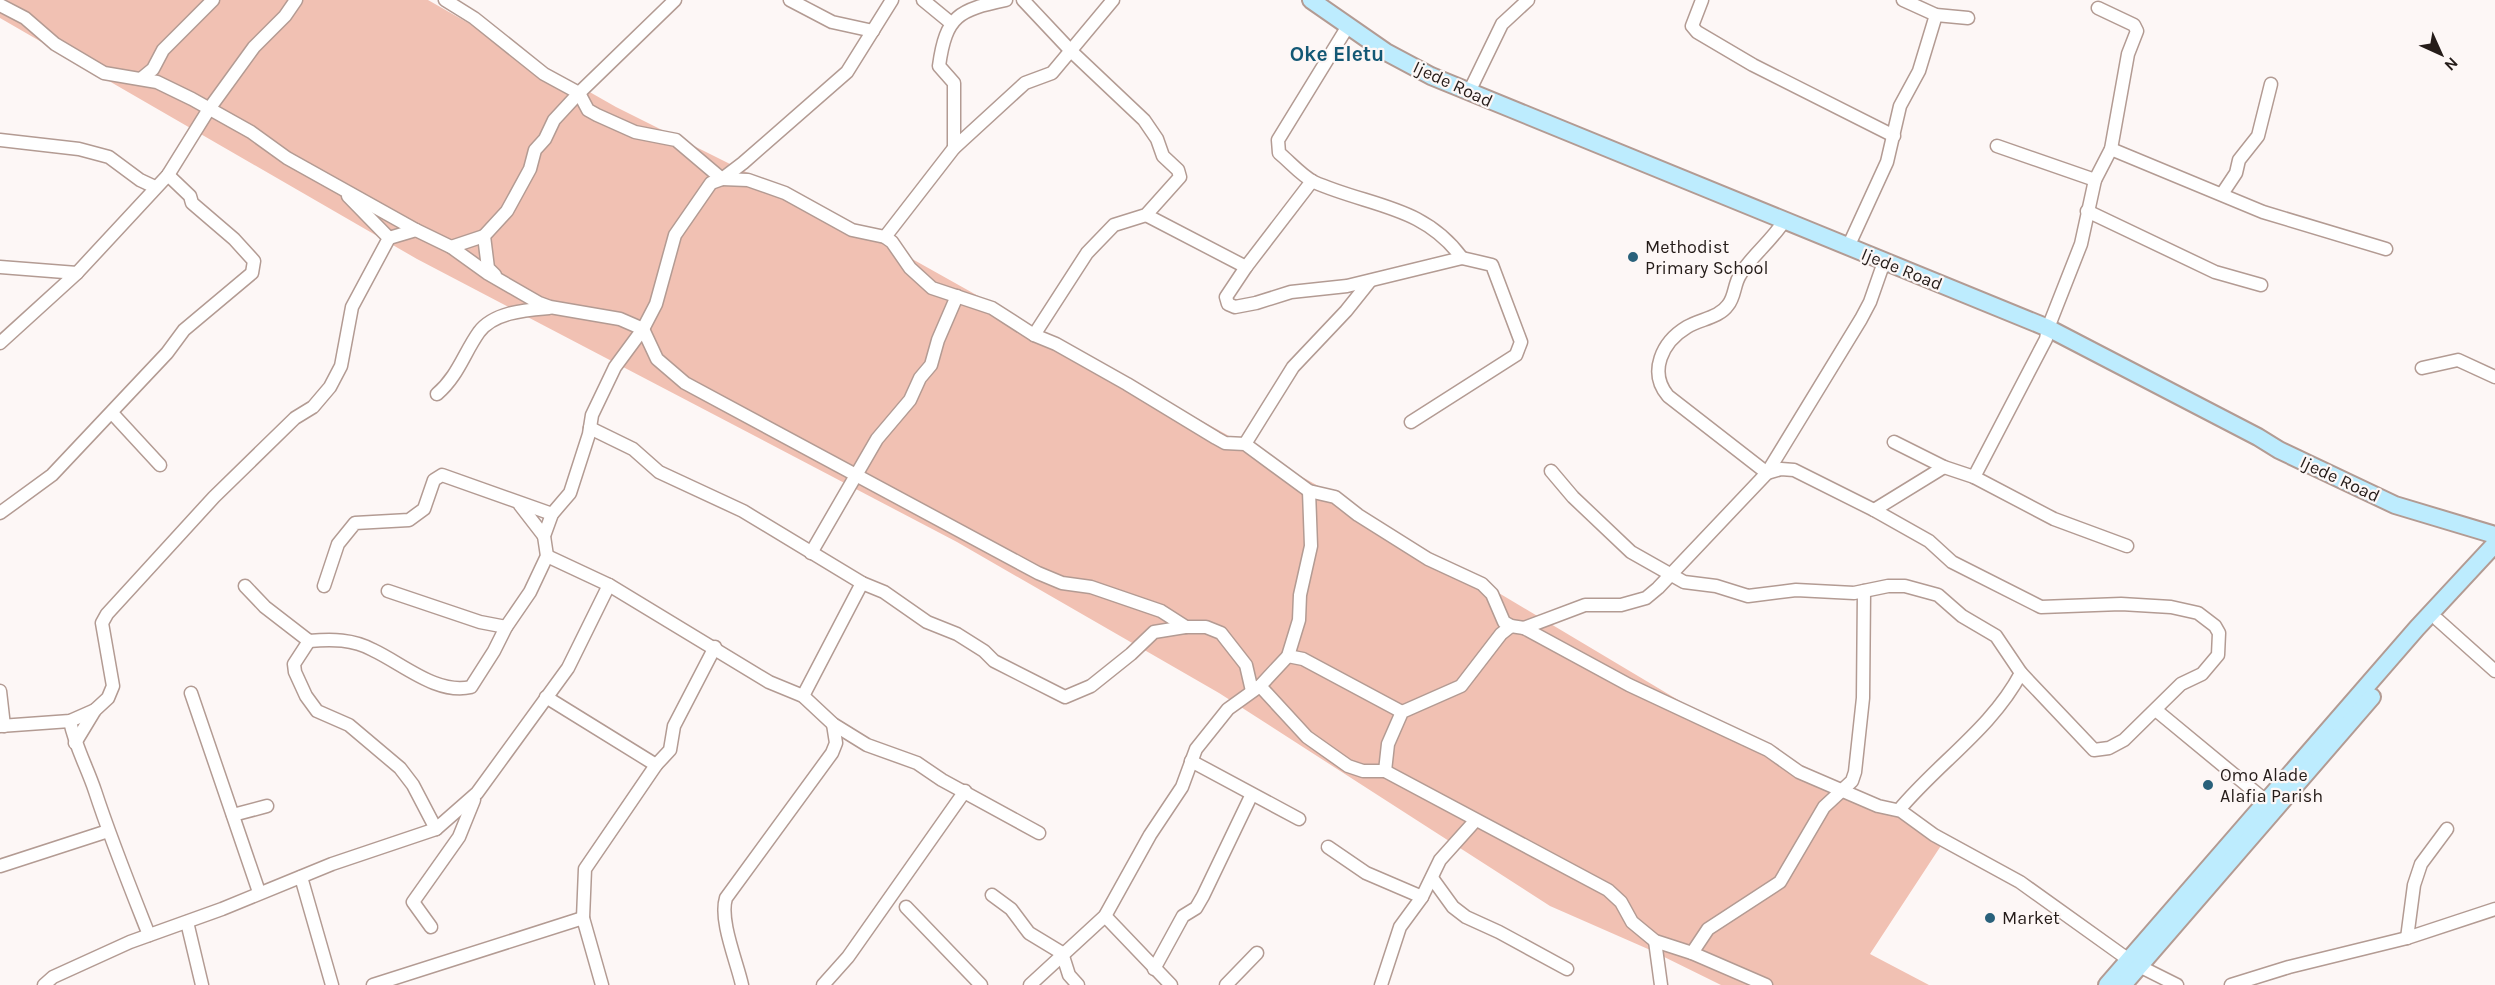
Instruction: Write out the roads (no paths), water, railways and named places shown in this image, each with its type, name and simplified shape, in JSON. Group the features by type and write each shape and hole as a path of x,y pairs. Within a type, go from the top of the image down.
{"main road":[{"name":"Ijede Road","path":"1311,0 1386,52 1469,92 2048,328 2250,432 2278,450 2395,505 2494,534"},
{"path":"2123,985 2134,963 2266,801 2417,628 2494,534"},
{"path":"2107,985 2134,963 2495,558"}],"street":[{"path":"142,78 153,69 163,50 213,0"},
{"path":"0,343 77,273 168,175 209,109 254,47 297,0"},
{"path":"445,0 474,18 544,74 579,93 588,110 634,132 676,140 722,179 748,180 795,197 852,230 885,237 892,242 910,268 932,288 992,308 1034,335 1127,384 1216,438 1225,442 1245,444 1309,491 1335,497 1358,515 1428,558 1482,584 1498,604 1505,627"},
{"path":"451,247 484,236 507,211 530,169 535,150 545,140 554,120 675,0"},
{"path":"790,0 832,22 873,31"},
{"path":"544,536 552,514 570,492 592,415 615,367 643,329 656,304 675,235 703,191 711,183 722,179 743,163 837,81 854,63 892,0"},
{"path":"923,0 951,23"},
{"path":"954,148 954,83 939,66 951,23 971,7 1006,0"},
{"path":"1023,0 1071,51 1144,120 1163,156 1178,170 1178,181 1146,215 1114,225 1087,253 1034,335"},
{"path":"1469,92 1502,24 1528,0"},
{"path":"1702,0 1692,26 1697,32 1752,64 1894,136"},
{"path":"1903,0 1936,15 1968,18"},
{"path":"885,237 954,148 1025,83 1052,74 1111,1"},
{"path":"0,5 25,18 55,44 104,73 157,82 209,109 341,188 451,247 498,278 550,307"},
{"path":"1974,477 2046,339 2048,328 2077,256 2095,180 2111,149 2128,54 2137,31 2134,25 2098,8"},
{"path":"1848,247 1887,162 1900,106 1920,71 1936,15"},
{"path":"1348,26 1278,140 1279,153 1312,181 1415,216 1449,240 1462,258"},
{"path":"153,69 157,82"},
{"path":"2222,194 2234,178 2239,160 2258,136 2271,84"},
{"path":"0,140 79,149 110,157 140,180 155,187"},
{"path":"1997,146 2095,180"},
{"path":"2111,149 2274,216 2386,249"},
{"path":"743,163 748,180"},
{"path":"0,513 52,476 112,413 184,330 252,273 254,261 192,203 190,196 168,175"},
{"path":"1312,181 1246,267 1226,297 1228,304 1235,307 1291,292 1370,281 1462,258 1492,265 1521,342 1520,349 1516,355 1411,422"},
{"path":"341,188 389,238"},
{"path":"2087,211 2215,272 2261,285"},
{"path":"1146,215 1246,267"},
{"path":"1767,473 1668,396 1661,388 1658,375 1661,352 1685,328 1720,313 1727,306 1740,274 1772,240 1784,221"},
{"path":"75,743 95,710 108,698 112,686 102,623 107,614 214,497 295,418 313,407 330,387 341,366 352,307 389,238 416,230"},
{"path":"484,236 488,268 498,278"},
{"path":"1505,627 1524,628 1585,605 1621,604 1646,598 1767,473 1861,319 1870,302 1884,262"},
{"path":"0,267 77,273"},
{"path":"1245,444 1293,367 1346,311 1370,281"},
{"path":"812,553 877,439 910,400 920,378 931,365 938,340 957,296"},
{"path":"437,394 450,383 480,331 490,323 517,312 550,307 620,319 643,329 657,359 686,383 855,475 1038,573 1062,583 1091,587 1161,611 1186,627"},
{"path":"2422,368 2458,360 2495,377"},
{"path":"112,413 160,465"},
{"path":"590,428 633,449 658,472 743,511 862,583 884,592 927,622 957,634 984,651 994,661 1065,697 1090,686 1131,654 1154,632 1186,627 1206,627 1221,633 1234,645 1256,688 1298,729 1337,759 1364,771 1385,771 1430,793 1475,821 1608,890 1621,902 1632,922 1655,941 1692,953 1766,985"},
{"path":"1894,442 1944,467 1974,477 2054,519 2127,546"},
{"path":"1874,510 1944,467"},
{"path":"1551,471 1573,497 1631,552 1684,582 1716,586 1748,596 1796,590 1854,593 1888,586 1905,586 1938,595 1962,616 1996,636 2021,673 2094,750 2109,748 2124,740 2157,711 2181,684 2202,674 2218,655 2219,633 2206,618 2198,613 2171,606 2121,604 2041,607 1952,562 1929,541 1874,510 1794,470 1781,469 1767,473"},
{"path":"324,586 338,544 355,523 409,520 424,509 434,480 442,475 552,514"},
{"path":"1030,985 1062,953 1105,916 1150,835 1182,787 1196,749 1228,709 1256,688 1288,656 1297,630 1300,595 1311,546 1309,491"},
{"path":"245,586 265,607 309,641 335,639 372,649 449,690 471,687 495,651 506,627 531,592 547,556 544,536 520,504"},
{"path":"547,556 609,585 770,682 804,696 834,724 867,746 917,763 1039,833"},
{"path":"804,696 862,583"},
{"path":"44,985 53,977 149,935 332,864 436,829 477,793 568,668 609,585"},
{"path":"388,591 480,622 506,627"},
{"path":"1692,953 1714,925 1757,900 1780,882 1820,813 1852,781 1863,698 1864,591"},
{"path":"2438,620 2495,671"},
{"path":"1385,771 1388,744 1402,712 1461,686 1505,627"},
{"path":"1524,628 1629,685 1768,750 1799,772 1841,791 1899,810 1934,836 2020,882 2134,963 2177,985"},
{"path":"309,641 294,664 295,672 306,696 317,711 349,725 388,756 413,785 436,829"},
{"path":"602,985 583,918 585,869 656,765 670,750 674,726 715,647"},
{"path":"1288,656 1303,659 1402,712"},
{"path":"1899,810 1918,788 1999,709 2021,673"},
{"path":"0,691 2,726 70,721 95,710"},
{"path":"191,693 260,892"},
{"path":"546,698 656,765"},
{"path":"2157,711 2266,801"},
{"path":"70,721 75,743 149,935"},
{"path":"742,985 724,919 723,908 726,898 832,753 836,743 834,724"},
{"path":"1191,761 1299,819"},
{"path":"823,985 848,957 965,791"},
{"path":"431,927 413,902 459,837 477,793"},
{"path":"1154,969 1183,916 1196,908 1203,896 1251,795"},
{"path":"233,815 267,806"},
{"path":"1381,985 1400,927 1422,897 1440,860 1475,821"},
{"path":"2407,938 2414,885 2421,864 2447,829"},
{"path":"0,866 108,831"},
{"path":"1328,847 1366,873 1422,897"},
{"path":"301,877 332,985"},
{"path":"1432,878 1453,907 1466,917 1488,926 1567,969"},
{"path":"992,895 1011,909 1029,933 1062,953 1069,975 1078,985"},
{"path":"906,907 981,985"},
{"path":"2231,985 2289,967 2407,938 2495,909"},
{"path":"1105,916 1171,985"},
{"path":"373,985 583,918"},
{"path":"187,922 202,985"},
{"path":"1655,941 1661,985"},
{"path":"1226,985 1257,953"}],"place":[{"name":"Methodist Primary School","path":"1633,257"},
{"name":"Omo Alade Alafia Parish","path":"2208,785"},
{"name":"Market","path":"1990,918"}],"district":[{"name":"Oke Eletu","path":"1337,54"}]}
